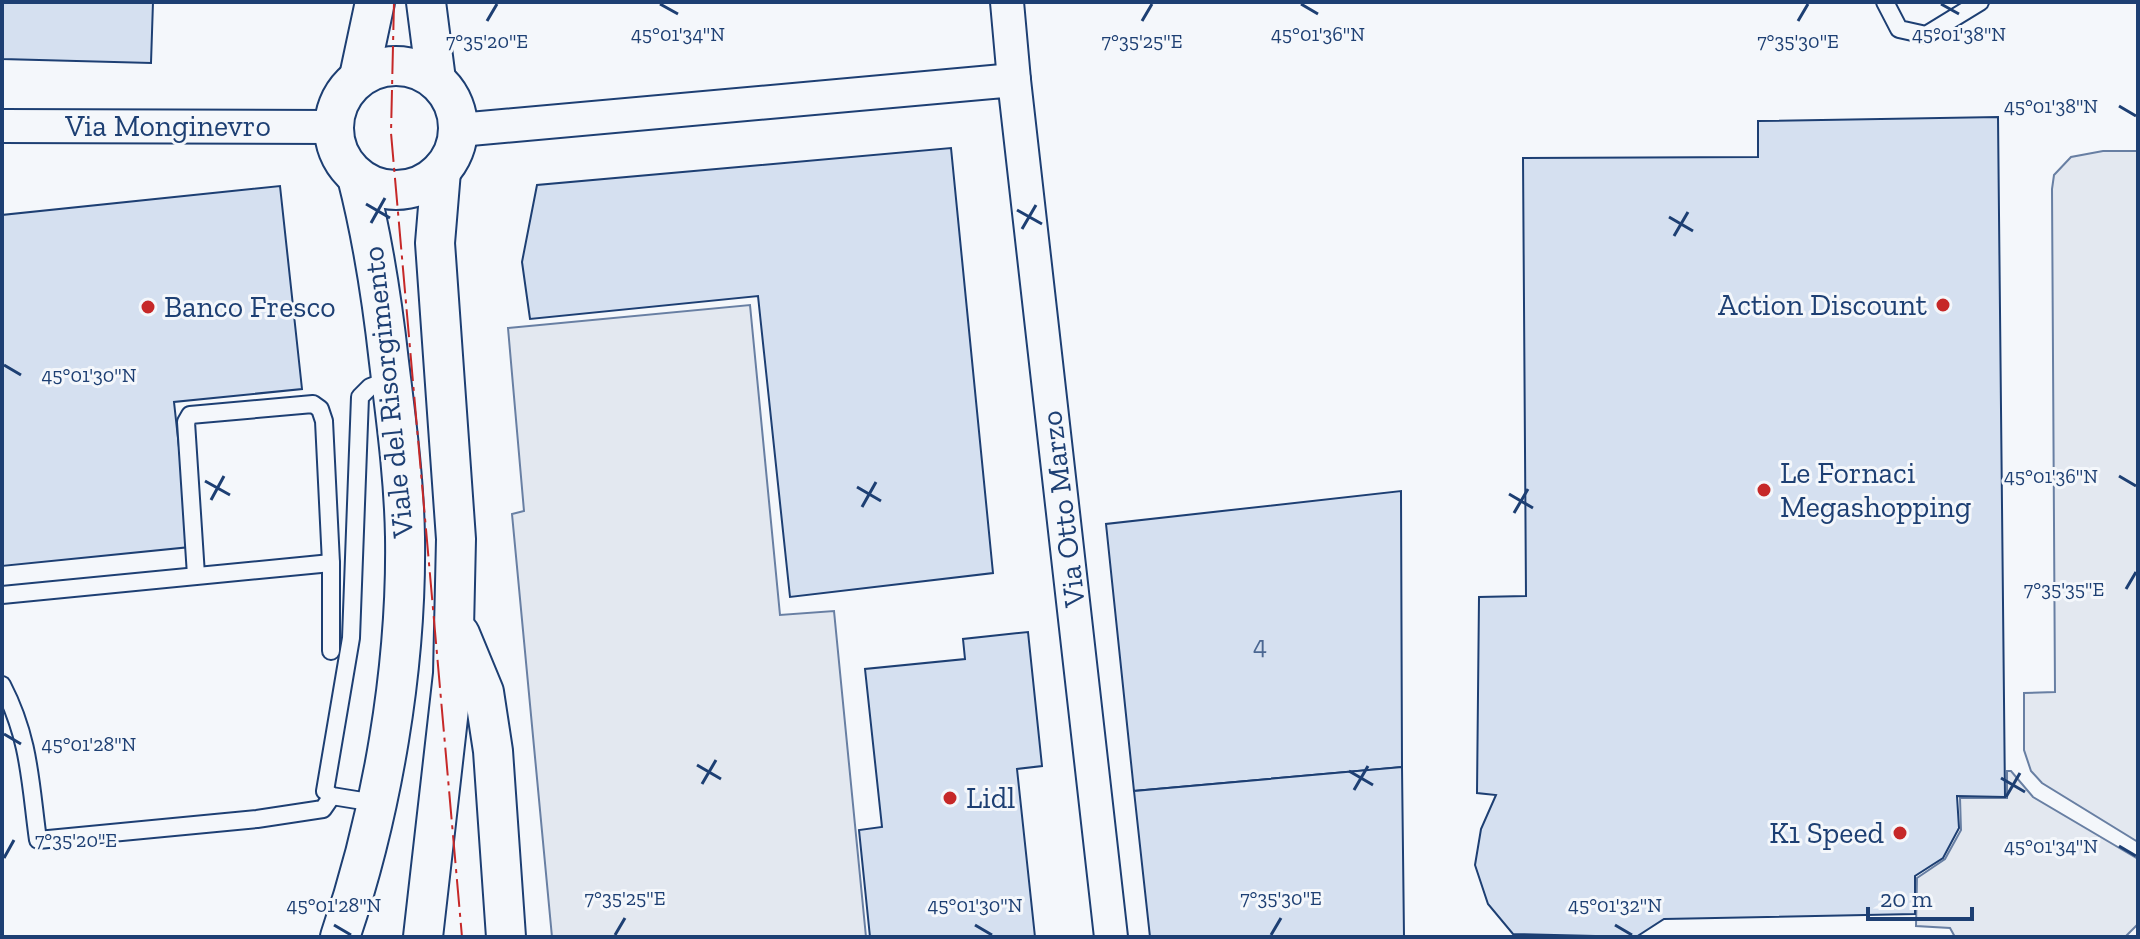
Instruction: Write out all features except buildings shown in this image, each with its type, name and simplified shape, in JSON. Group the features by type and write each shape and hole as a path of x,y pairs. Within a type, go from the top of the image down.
{"street":[{"path":"359,77 375,2"},
{"path":"426,2 436,80 456,111 459,130 452,154 441,171 426,183 410,189 373,186 357,177 344,163 336,146 333,127 337,107 345,91 359,77 378,68 398,66 418,70 436,80"},
{"name":"Via Otto Marzo","path":"1007,2 1111,937"},
{"path":"459,130 1014,80"},
{"name":"Via Monginevro","path":"2,126 333,127"},
{"name":"Viale del Risorgimento","path":"423,937 453,674 456,539 435,243 441,171"},
{"name":"Viale del Risorgimento","path":"340,937 366,848 375,803 391,716 403,612 401,456 375,246 357,177"},
{"path":"454,621 484,692 493,751 506,937"}],"lane":[{"path":"1885,2 1899,29 1926,35 1980,2"},
{"path":"375,803 332,796 325,791 351,638 356,573 360,397 370,387 391,379"},
{"path":"196,575 186,422 190,415 306,402 320,409 324,421 331,563 331,651"},
{"path":"2,595 331,563"},
{"path":"2,685 27,748 38,840 257,819 323,809 332,796"}],"shaded area":[{"path":"2103,151 2138,151 2138,842 2042,783 2031,771 2024,750 2024,693 2055,692 2052,189 2054,175 2071,157"},
{"path":"750,305 780,615 834,611 866,937 552,937 512,514 524,511 508,328"},
{"path":"2007,771 2011,771 2033,797 2138,859 2138,924 2125,937 1955,937 1950,928 1916,926 1917,878 1945,859 1961,830 1960,798 2007,798"}],"power":[{"path":"394,2 391,133 462,937"}],"place":[{"name":"Action Discount","path":"1943,305"},
{"name":"Banco Fresco","path":"148,307"},
{"name":"Le Fornaci Megashopping","path":"1764,490"},
{"name":"Lidl","path":"950,798"},
{"name":"K1 Speed","path":"1900,833"}]}
